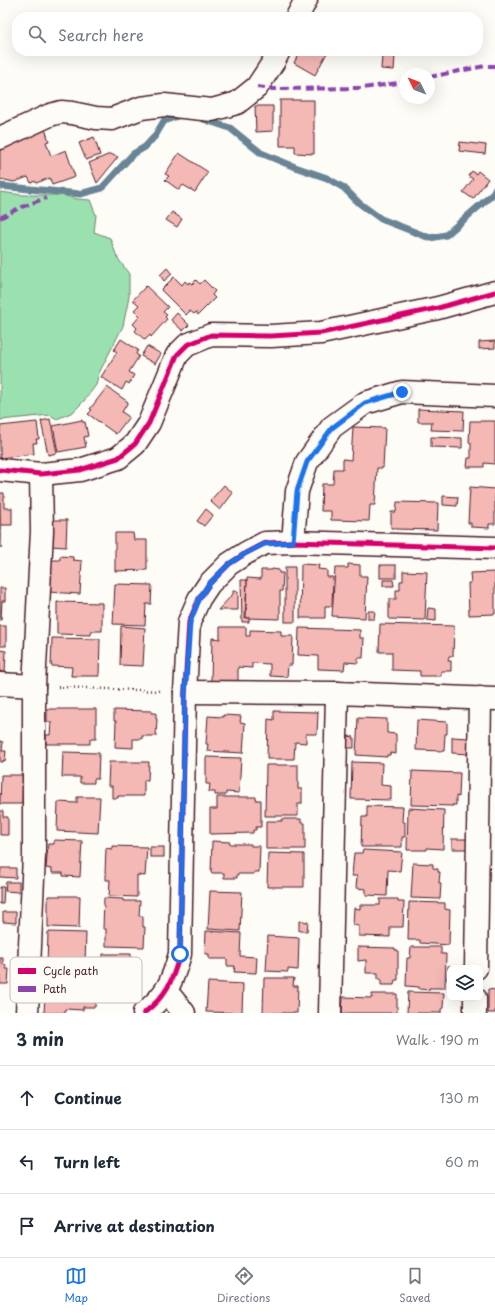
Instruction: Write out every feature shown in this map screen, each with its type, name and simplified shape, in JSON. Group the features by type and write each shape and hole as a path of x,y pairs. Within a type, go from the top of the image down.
{"street":[{"path":"300,12 306,0"},
{"path":"0,138 50,115 61,112 96,118 112,118 141,108 164,105 212,110 237,103 256,87 276,56"},
{"path":"0,470 41,474 80,470 118,458 135,444 149,422 177,355 187,345 211,335 271,336 321,333 438,308 495,292"},
{"path":"293,542 297,491 307,462 332,428 365,403 402,392 495,396"},
{"path":"29,957 44,686 41,474"},
{"path":"144,1013 166,991 173,977 180,954 185,692 190,622 199,599 209,584 229,564 264,544 293,542 495,548"},
{"path":"0,684 44,686"},
{"path":"185,692 337,694 487,699 476,965"},
{"path":"330,1013 337,694"},
{"path":"166,991 184,1013"},
{"path":"475,1001 475,1013"},
{"path":"27,1003 27,1013"}],"path":[{"path":"44,686 148,690"}],"green space":[{"path":"0,192 23,195 62,195 77,199 90,200 96,215 94,232 110,238 117,257 129,274 129,297 123,326 99,373 96,385 84,401 73,412 57,419 50,415 0,420"}],"building":[{"path":"298,56 325,56 315,75 294,63"},
{"path":"382,56 395,56 394,70 381,69"},
{"path":"280,100 314,100 314,154 295,153 295,146 280,146"},
{"path":"255,106 273,106 273,131 256,132"},
{"path":"44,126 49,141 46,142 51,156 66,150 75,177 52,185 50,178 36,183 35,181 31,183 28,177 14,182 0,179 0,143"},
{"path":"94,137 100,155 86,160 79,143"},
{"path":"460,142 486,145 485,154 459,151"},
{"path":"179,153 208,172 195,192 183,185 179,190 165,180 169,176 165,174"},
{"path":"110,154 118,157 97,183 89,163"},
{"path":"472,171 476,174 478,171 488,179 473,199 463,192 473,179 468,176"},
{"path":"172,212 182,219 177,227 166,220"},
{"path":"167,268 172,274 164,281 160,275"},
{"path":"174,277 182,285 185,281 188,284 189,282 192,284 196,280 200,284 204,280 215,291 212,295 215,298 198,315 196,312 194,314 190,311 186,315 161,290"},
{"path":"146,286 168,307 163,312 167,315 165,317 167,319 151,337 150,335 145,340 135,331 137,328 133,324 140,316 134,310 139,305 133,300"},
{"path":"177,313 189,325 183,331 171,320"},
{"path":"121,339 138,350 136,354 139,356 129,372 134,375 129,384 126,382 122,390 101,377 117,352 114,350"},
{"path":"495,341 495,348 479,349 479,342"},
{"path":"147,346 161,354 155,364 141,356"},
{"path":"107,387 128,402 122,412 129,417 116,434 88,414 92,410 90,409"},
{"path":"418,409 464,411 463,431 431,430 432,422 418,422"},
{"path":"50,419 57,453 48,455 41,421"},
{"path":"82,420 82,422 85,422 88,436 84,437 86,447 58,452 53,426"},
{"path":"470,421 495,421 495,464 484,463 484,467 467,467 468,458 471,458 471,443 469,442"},
{"path":"37,422 39,439 36,439 37,443 33,443 34,454 0,458 0,426"},
{"path":"353,427 385,428 383,468 377,468 375,505 370,505 369,521 331,520 331,511 321,511 322,484 333,484 334,469 343,469 343,459 351,460"},
{"path":"431,437 462,438 462,448 431,447"},
{"path":"224,485 233,493 220,510 210,501"},
{"path":"470,487 495,489 495,524 489,524 489,528 471,527 471,523 468,523"},
{"path":"0,493 4,493 4,508 12,508 12,525 1,525 1,548"},
{"path":"443,496 458,497 457,506 443,505"},
{"path":"397,502 438,503 437,530 391,528 391,512 396,512"},
{"path":"206,509 213,515 204,526 197,521"},
{"path":"52,520 67,520 66,547 50,546"},
{"path":"115,533 133,533 134,540 147,540 147,570 115,571"},
{"path":"60,556 73,557 73,560 82,561 80,594 48,592 50,560 60,560"},
{"path":"301,564 319,565 318,569 327,570 327,577 333,577 332,606 325,606 325,618 300,618"},
{"path":"348,564 360,565 360,576 367,576 365,618 332,616 335,568 348,568"},
{"path":"380,565 396,565 396,578 380,578"},
{"path":"285,567 295,567 295,622 285,622"},
{"path":"261,570 279,570 279,573 283,573 282,591 280,591 280,619 246,618 247,578 261,579"},
{"path":"403,571 427,572 425,620 389,619 389,599 396,599 396,590 400,590 400,581 403,581"},
{"path":"495,572 495,614 469,615 468,583 471,583 470,573"},
{"path":"241,580 247,580 245,618 249,618 249,622 242,622"},
{"path":"383,580 393,580 394,586 383,586"},
{"path":"115,584 152,585 151,604 146,604 145,625 113,624"},
{"path":"0,588 5,588 5,601 2,601 1,620 0,620"},
{"path":"233,591 238,591 238,610 218,610 233,594"},
{"path":"57,602 102,603 102,631 91,631 91,635 57,634"},
{"path":"428,608 436,609 436,621 427,620"},
{"path":"368,611 375,611 374,619 368,619"},
{"path":"380,624 454,626 453,656 449,656 448,661 451,661 451,671 441,671 441,676 420,676 420,671 392,670 392,652 379,652"},
{"path":"0,626 6,626 6,646 0,646"},
{"path":"121,626 145,628 143,666 120,665"},
{"path":"220,627 246,627 246,636 250,636 250,630 281,631 281,636 293,636 292,665 288,665 287,677 270,676 270,664 252,663 252,668 238,667 238,682 211,681 212,638 220,639"},
{"path":"299,628 360,630 360,638 364,638 363,658 358,658 358,663 345,662 344,670 318,669 318,656 298,655"},
{"path":"52,638 100,639 99,676 71,676 72,667 51,666"},
{"path":"0,650 6,651 5,672 0,672"},
{"path":"47,709 96,709 96,739 90,739 90,744 46,744 46,735 50,735 51,722 47,722"},
{"path":"114,710 152,711 151,713 156,713 156,736 142,736 142,739 133,739 133,748 115,747 116,721 114,721"},
{"path":"274,711 318,712 317,734 306,734 306,743 295,742 294,759 267,759 268,719 274,720"},
{"path":"223,715 241,716 240,722 245,723 243,753 207,751 208,716 223,717"},
{"path":"358,718 387,719 387,733 396,734 396,754 390,753 387,757 356,755"},
{"path":"417,720 447,722 447,734 445,734 444,751 416,750"},
{"path":"348,736 354,737 354,748 347,748"},
{"path":"452,737 469,738 469,754 452,753"},
{"path":"0,741 3,742 2,751 6,751 5,761 3,760 3,762 0,762"},
{"path":"63,752 99,753 98,779 94,779 94,783 80,783 80,777 62,777"},
{"path":"206,757 241,758 239,793 226,792 226,795 215,795 215,792 209,792 210,784 206,784"},
{"path":"109,762 149,762 148,780 144,780 144,796 118,796 118,798 112,798 112,786 108,786"},
{"path":"352,762 382,763 381,785 391,786 391,800 351,799"},
{"path":"266,765 298,765 298,789 302,789 302,804 298,804 298,816 265,816"},
{"path":"412,771 460,773 459,797 456,796 456,805 411,805"},
{"path":"1,775 23,775 22,804 0,804"},
{"path":"77,797 100,797 98,833 57,831 58,802 77,803"},
{"path":"217,797 256,797 256,800 261,800 261,827 256,827 256,830 253,830 253,833 210,834 210,809 217,809"},
{"path":"367,806 403,807 402,822 405,822 405,837 402,837 402,847 361,847 362,817 367,817"},
{"path":"408,808 444,810 443,849 427,848 427,850 407,850"},
{"path":"0,811 3,811 3,817 8,817 8,835 0,835"},
{"path":"282,819 301,819 301,823 305,823 305,849 266,849 266,821 282,821"},
{"path":"452,839 468,839 468,849 452,849"},
{"path":"54,840 82,841 80,877 63,876 63,873 52,873 52,869 46,868 48,844 54,844"},
{"path":"212,841 260,846 259,872 254,872 254,874 237,874 237,878 224,878 224,873 211,873"},
{"path":"112,846 147,847 145,876 137,875 137,897 109,896 110,880 106,880 105,873 106,848 112,849"},
{"path":"150,847 164,847 164,857 150,857"},
{"path":"363,850 402,852 400,871 388,870 387,896 366,895 366,889 356,888 357,876 352,876 354,853 362,853"},
{"path":"268,853 304,854 304,887 267,887"},
{"path":"413,863 433,864 433,868 438,869 438,872 440,872 439,883 441,883 440,899 411,898"},
{"path":"1,868 16,868 16,878 0,877"},
{"path":"6,882 19,882 19,892 5,891"},
{"path":"0,887 4,887 3,904 0,904"},
{"path":"210,891 242,892 240,931 208,929"},
{"path":"48,896 80,896 79,928 48,927"},
{"path":"104,898 123,899 123,901 140,901 139,916 143,916 143,927 145,927 144,947 106,946 106,929 103,929"},
{"path":"380,899 398,899 398,902 404,902 403,927 390,927 390,937 359,936 359,926 353,925 354,908 360,909 360,905 380,905"},
{"path":"409,902 445,903 445,909 450,910 449,945 420,943 420,940 408,940"},
{"path":"3,912 16,912 16,923 3,922"},
{"path":"299,921 308,922 307,931 299,931"},
{"path":"206,931 241,933 240,956 257,957 256,973 234,972 235,966 227,966 227,959 209,959 209,954 205,954"},
{"path":"48,932 86,933 85,957 47,957"},
{"path":"268,936 299,938 298,970 288,969 288,972 266,971"},
{"path":"358,947 395,948 395,950 398,950 398,980 395,980 394,985 381,985 381,979 378,979 378,973 366,973 366,960 358,961"},
{"path":"411,947 441,947 441,954 446,954 445,988 429,988 429,990 419,989 419,987 406,986 407,958 410,958"},
{"path":"103,954 131,954 131,957 103,957"},
{"path":"0,958 3,958 3,964 6,965 6,969 9,969 8,984 0,984"},
{"path":"264,978 294,978 293,986 298,986 297,1013 263,1013"},
{"path":"208,982 243,984 242,1013 206,1012"},
{"path":"488,989 495,990 495,1013 488,1013"},
{"path":"408,992 444,993 443,1008 441,1009 441,1013 407,1013"},
{"path":"372,994 397,994 397,1013 342,1013 343,997 372,998"},
{"path":"45,1003 95,1003 95,1007 83,1007 83,1010 65,1009 65,1013 44,1013"}],"waterway":[{"path":"0,186 80,194 102,188 133,154 145,147 155,136 164,121 183,114"},
{"path":"203,119 230,128 261,153 327,178 344,188 359,203 381,219 430,238 446,235 493,194 495,189"}],"marked path":[{"path":"435,76 485,66 495,66"},
{"path":"257,87 273,89 363,88 399,83"},
{"path":"0,218 19,208 46,198"}],"cycle path":[{"path":"0,470 41,474 80,470 118,458 135,444 149,423 177,355 187,345 211,335 271,336 321,333 438,308 495,292"},
{"path":"144,1013 158,1000 168,987 180,954 185,692 189,622 199,599 209,584 229,564 265,543 293,542 495,548"}],"route":[{"path":"180,954 185,692 190,622 199,599 209,584 219,573 229,564 246,553 264,544 293,542 297,491 307,462 332,428 365,403 402,392"}]}
